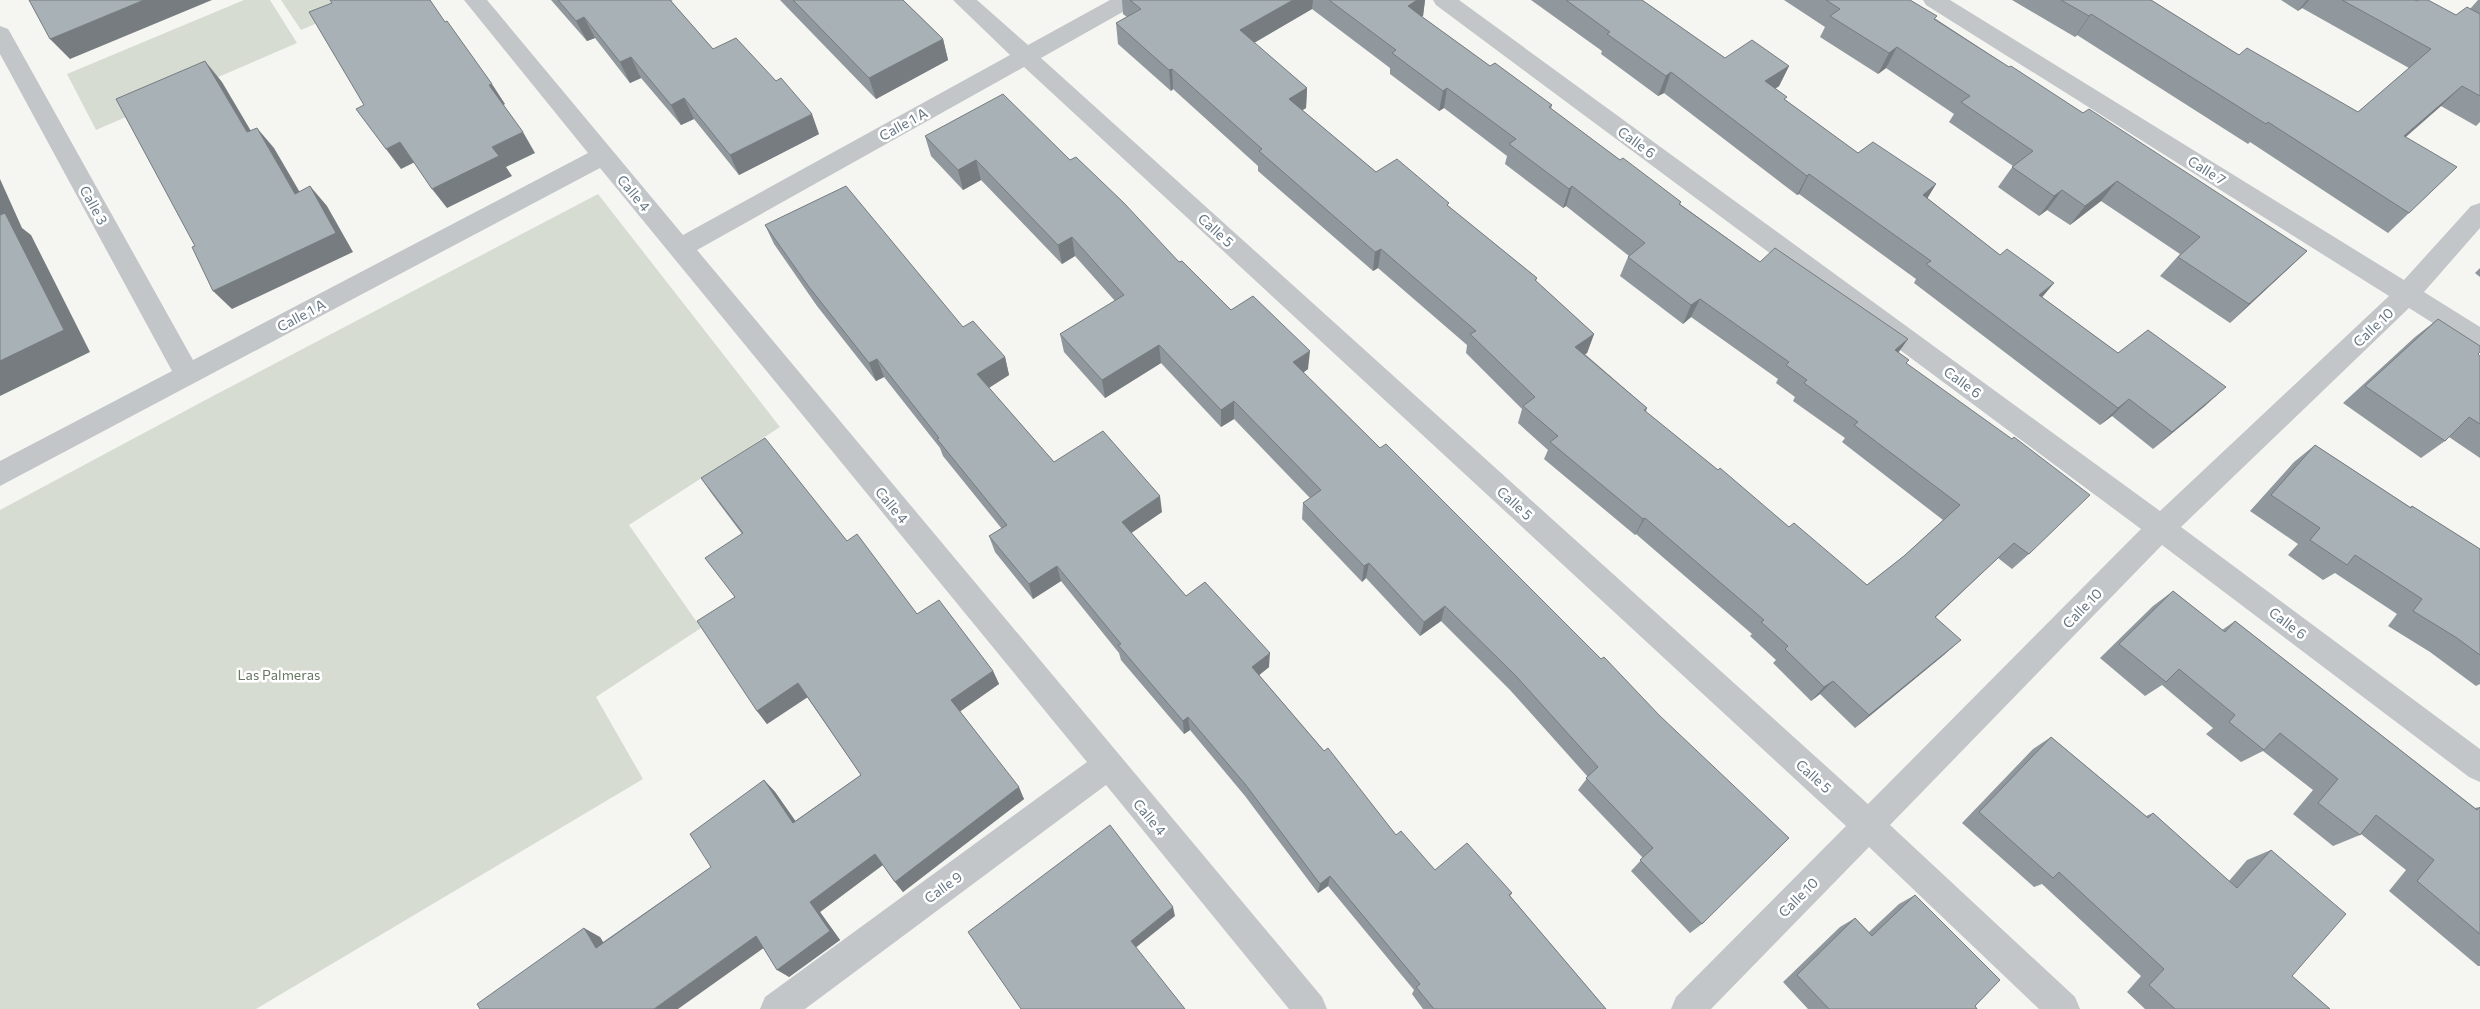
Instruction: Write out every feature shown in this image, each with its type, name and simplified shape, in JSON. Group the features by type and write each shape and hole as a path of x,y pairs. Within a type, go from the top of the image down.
{"street":[{"name":"Calle 4","path":"475,0 1310,1009"},
{"name":"Calle 5","path":"964,0 1869,826 2063,1009"},
{"name":"Calle 1 A","path":"680,248 1127,0"},
{"name":"Calle 6","path":"1444,0 2161,528 2480,767"},
{"name":"Calle 7","path":"1934,0 2480,340"},
{"name":"Calle 3","path":"0,34 188,375"},
{"name":"Calle 1 A","path":"0,474 603,156"},
{"name":"Calle 10","path":"1688,1009 2161,528 2407,294 2480,212"},
{"name":"Calle 9","path":"777,1009 1108,765"}],"green space":[{"path":"244,0 270,0 297,43 96,130 67,74"},
{"path":"281,0 370,0 301,30"},
{"name":"Las Palmeras","path":"598,194 780,427 629,525 701,628 596,697 643,779 256,1009 0,1009 0,510"}],"building":[{"path":"29,0 144,0 50,39"},
{"path":"330,0 430,0 492,84 489,85 523,132 492,147 499,156 432,189 400,142 386,149 356,109 364,105 309,12 332,3"},
{"path":"558,0 670,0 713,49 736,38 776,81 781,78 812,114 730,155 684,98 671,105 631,57 620,62 584,17 576,21"},
{"path":"793,0 903,0 943,39 869,78"},
{"path":"1130,0 1293,0 1240,30 1307,88 1289,99 1376,172 1397,159 1449,203 1447,205 1537,278 1535,280 1594,334 1575,347 1647,408 1644,410 1718,470 1720,468 1789,527 1794,523 1867,585 1904,556 1960,505 1854,425 1858,422 1804,383 1807,380 1786,365 1789,362 1700,299 1691,305 1628,257 1645,243 1572,186 1569,189 1509,144 1516,139 1447,88 1443,91 1392,53 1396,50 1329,0 1417,0 1408,6 1490,66 1495,63 1552,105 1549,107 1620,160 1623,158 1681,202 1679,204 1760,262 1775,248 1908,339 1895,350 1909,360 1906,363 2012,439 2014,437 2090,495 2029,554 2014,543 1935,617 1961,640 1869,715 1833,681 1824,687 1785,649 1788,646 1761,622 1764,620 1645,518 1643,519 1550,442 1558,436 1523,406 1535,397 1470,334 1476,331 1381,249 1375,252 1259,151 1262,149 1172,69 1169,70 1116,23 1141,9"},
{"path":"1566,0 1642,0 1725,58 1752,40 1789,66 1765,81 1787,97 1784,99 1858,153 1873,142 1936,184 1923,195 2000,255 2007,249 2054,283 2039,295 2118,353 2148,330 2226,387 2172,432 2129,399 2118,408 1926,264 1931,261 1809,174 1807,176 1671,72 1666,76 1607,34 1610,32"},
{"path":"1826,0 1910,0 1937,16 1934,19 2009,67 2011,66 2083,113 2089,109 2307,251 2249,304 2178,257 2200,237 2117,181 2085,206 2062,190 2054,196 2012,167 2033,151 1961,102 1970,96 1897,47 1889,53 1830,16 1840,9"},
{"path":"2061,0 2151,0 2239,55 2247,48 2358,112 2431,49 2342,0 2428,0 2456,15 2467,7 2480,14 2480,96 2462,86 2404,136 2457,167 2409,213 2268,122 2266,124 2091,14 2089,16"},
{"path":"205,61 247,132 257,128 295,194 310,186 336,233 213,291 192,247 195,246 116,99"},
{"path":"1003,94 1070,160 1076,157 1124,203 1179,262 1182,261 1231,310 1253,296 1310,351 1293,362 1380,448 1386,444 1601,659 1604,657 1659,715 1789,838 1702,924 1640,860 1653,848 1586,778 1598,767 1516,676 1445,606 1424,622 1369,563 1364,566 1303,503 1321,490 1234,401 1221,410 1159,345 1102,380 1060,334 1124,295 1072,237 1058,245 976,160 958,170 925,136"},
{"path":"846,186 963,327 973,321 1005,357 977,374 1054,462 1103,431 1160,496 1122,522 1186,596 1205,582 1270,653 1252,667 1324,751 1328,748 1396,835 1401,831 1435,870 1467,843 1512,893 1509,895 1606,1009 1434,1009 1416,987 1420,984 1330,876 1320,884 1245,784 1188,717 1183,721 1118,645 1121,644 1057,566 1029,584 989,536 1007,525 937,439 939,438 877,359 869,363 809,287 765,225"},
{"path":"5,213 64,330 0,361 0,215"},
{"path":"2438,319 2480,346 2478,354 2480,356 2480,424 2469,417 2445,441 2365,386"},
{"path":"765,438 847,541 857,534 917,614 939,600 993,671 951,700 1019,787 895,882 875,854 810,902 830,931 777,970 756,936 654,1009 480,1009 477,1004 584,928 596,948 711,867 690,834 764,780 793,823 861,775 798,683 757,711 697,621 735,597 705,558 743,533 701,478"},
{"path":"2315,445 2411,508 2412,506 2480,549 2480,655 2457,638 2413,611 2422,599 2355,555 2347,565 2310,540 2320,528 2271,495"},
{"path":"2173,591 2225,632 2235,621 2477,810 2480,807 2480,934 2417,881 2434,860 2376,815 2360,835 2318,803 2338,779 2280,733 2264,750 2229,722 2235,715 2179,669 2166,682 2119,644"},
{"path":"2051,737 2148,818 2153,813 2237,888 2271,850 2346,914 2292,976 2330,1009 2175,1009 2149,985 2164,969 2059,872 2053,878 1979,812"},
{"path":"1110,825 1173,907 1131,941 1185,1009 1021,1009 968,932"},
{"path":"1915,895 2000,980 1975,1006 1977,1009 1829,1009 1797,975 1855,918 1872,936"}]}
